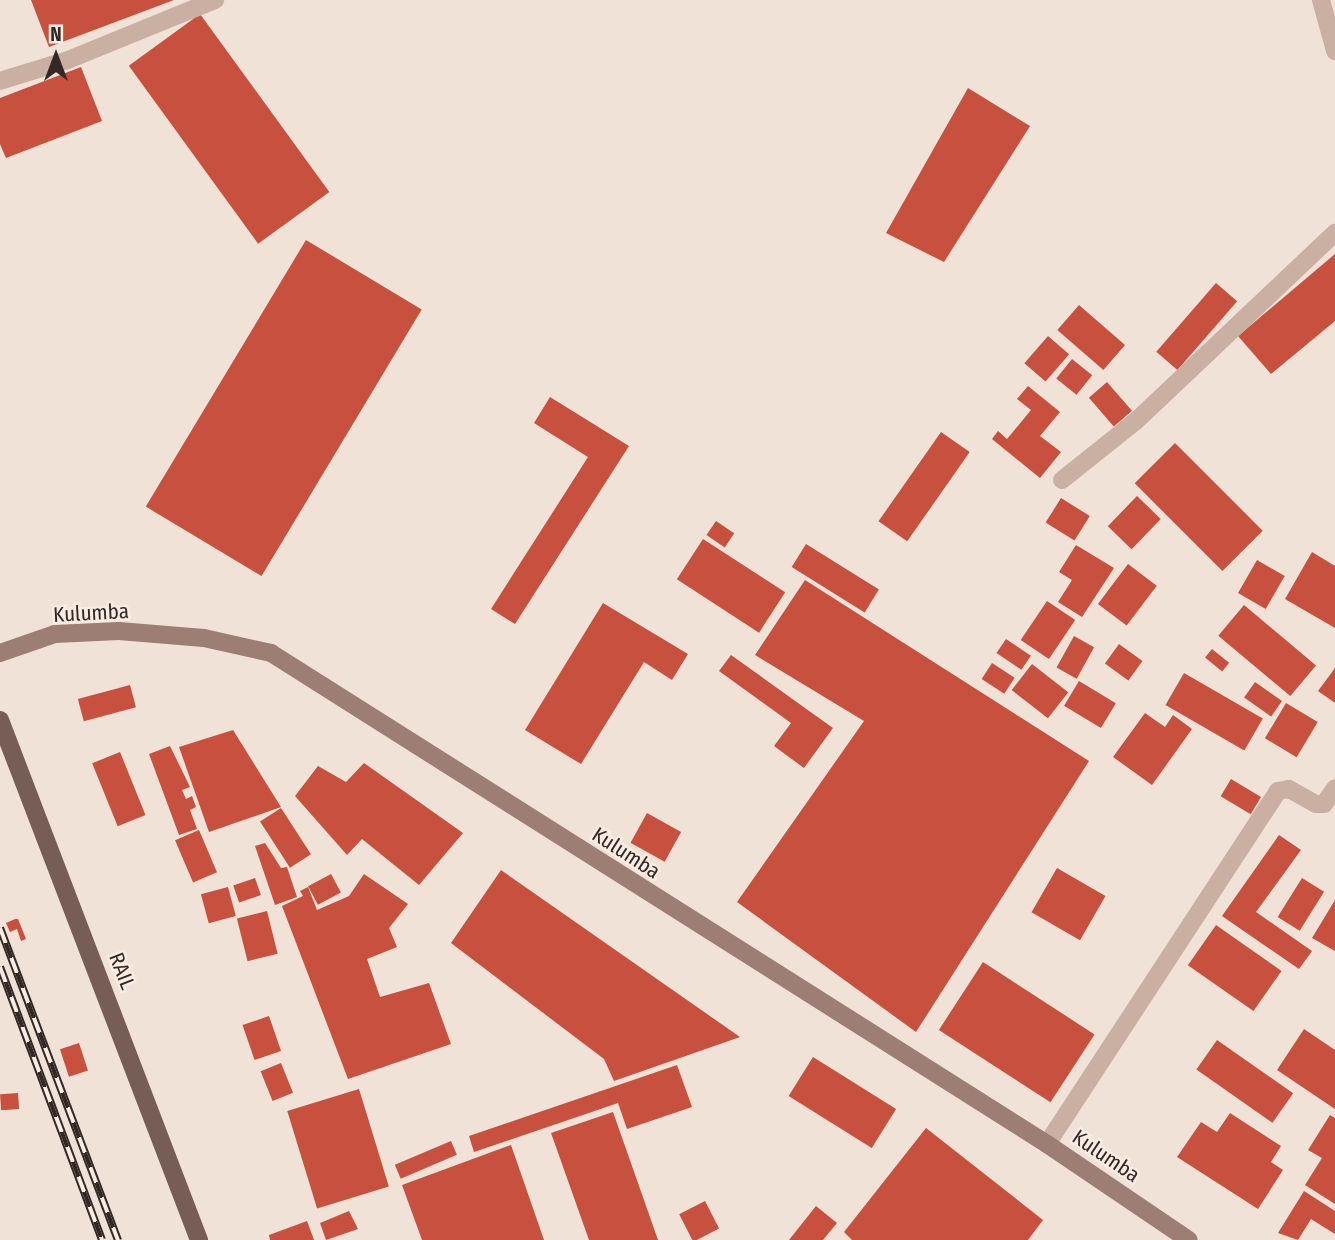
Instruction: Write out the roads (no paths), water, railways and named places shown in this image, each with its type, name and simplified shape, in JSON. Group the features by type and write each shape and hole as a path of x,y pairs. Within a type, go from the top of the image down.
{"main road":[{"name":"RAIL","path":"0,720 199,1240"}],"street":[{"path":"0,80 68,60 215,0"},
{"path":"1321,0 1335,51"},
{"path":"1062,480 1136,421 1335,233"},
{"name":"Kulumba","path":"0,653 55,634 118,631 204,638 271,653 1047,1144 1189,1240"},
{"path":"1047,1144 1278,790 1289,789 1316,804 1324,804 1335,788"}],"railway":[{"path":"0,928 118,1240"},
{"path":"0,967 102,1240"}]}
